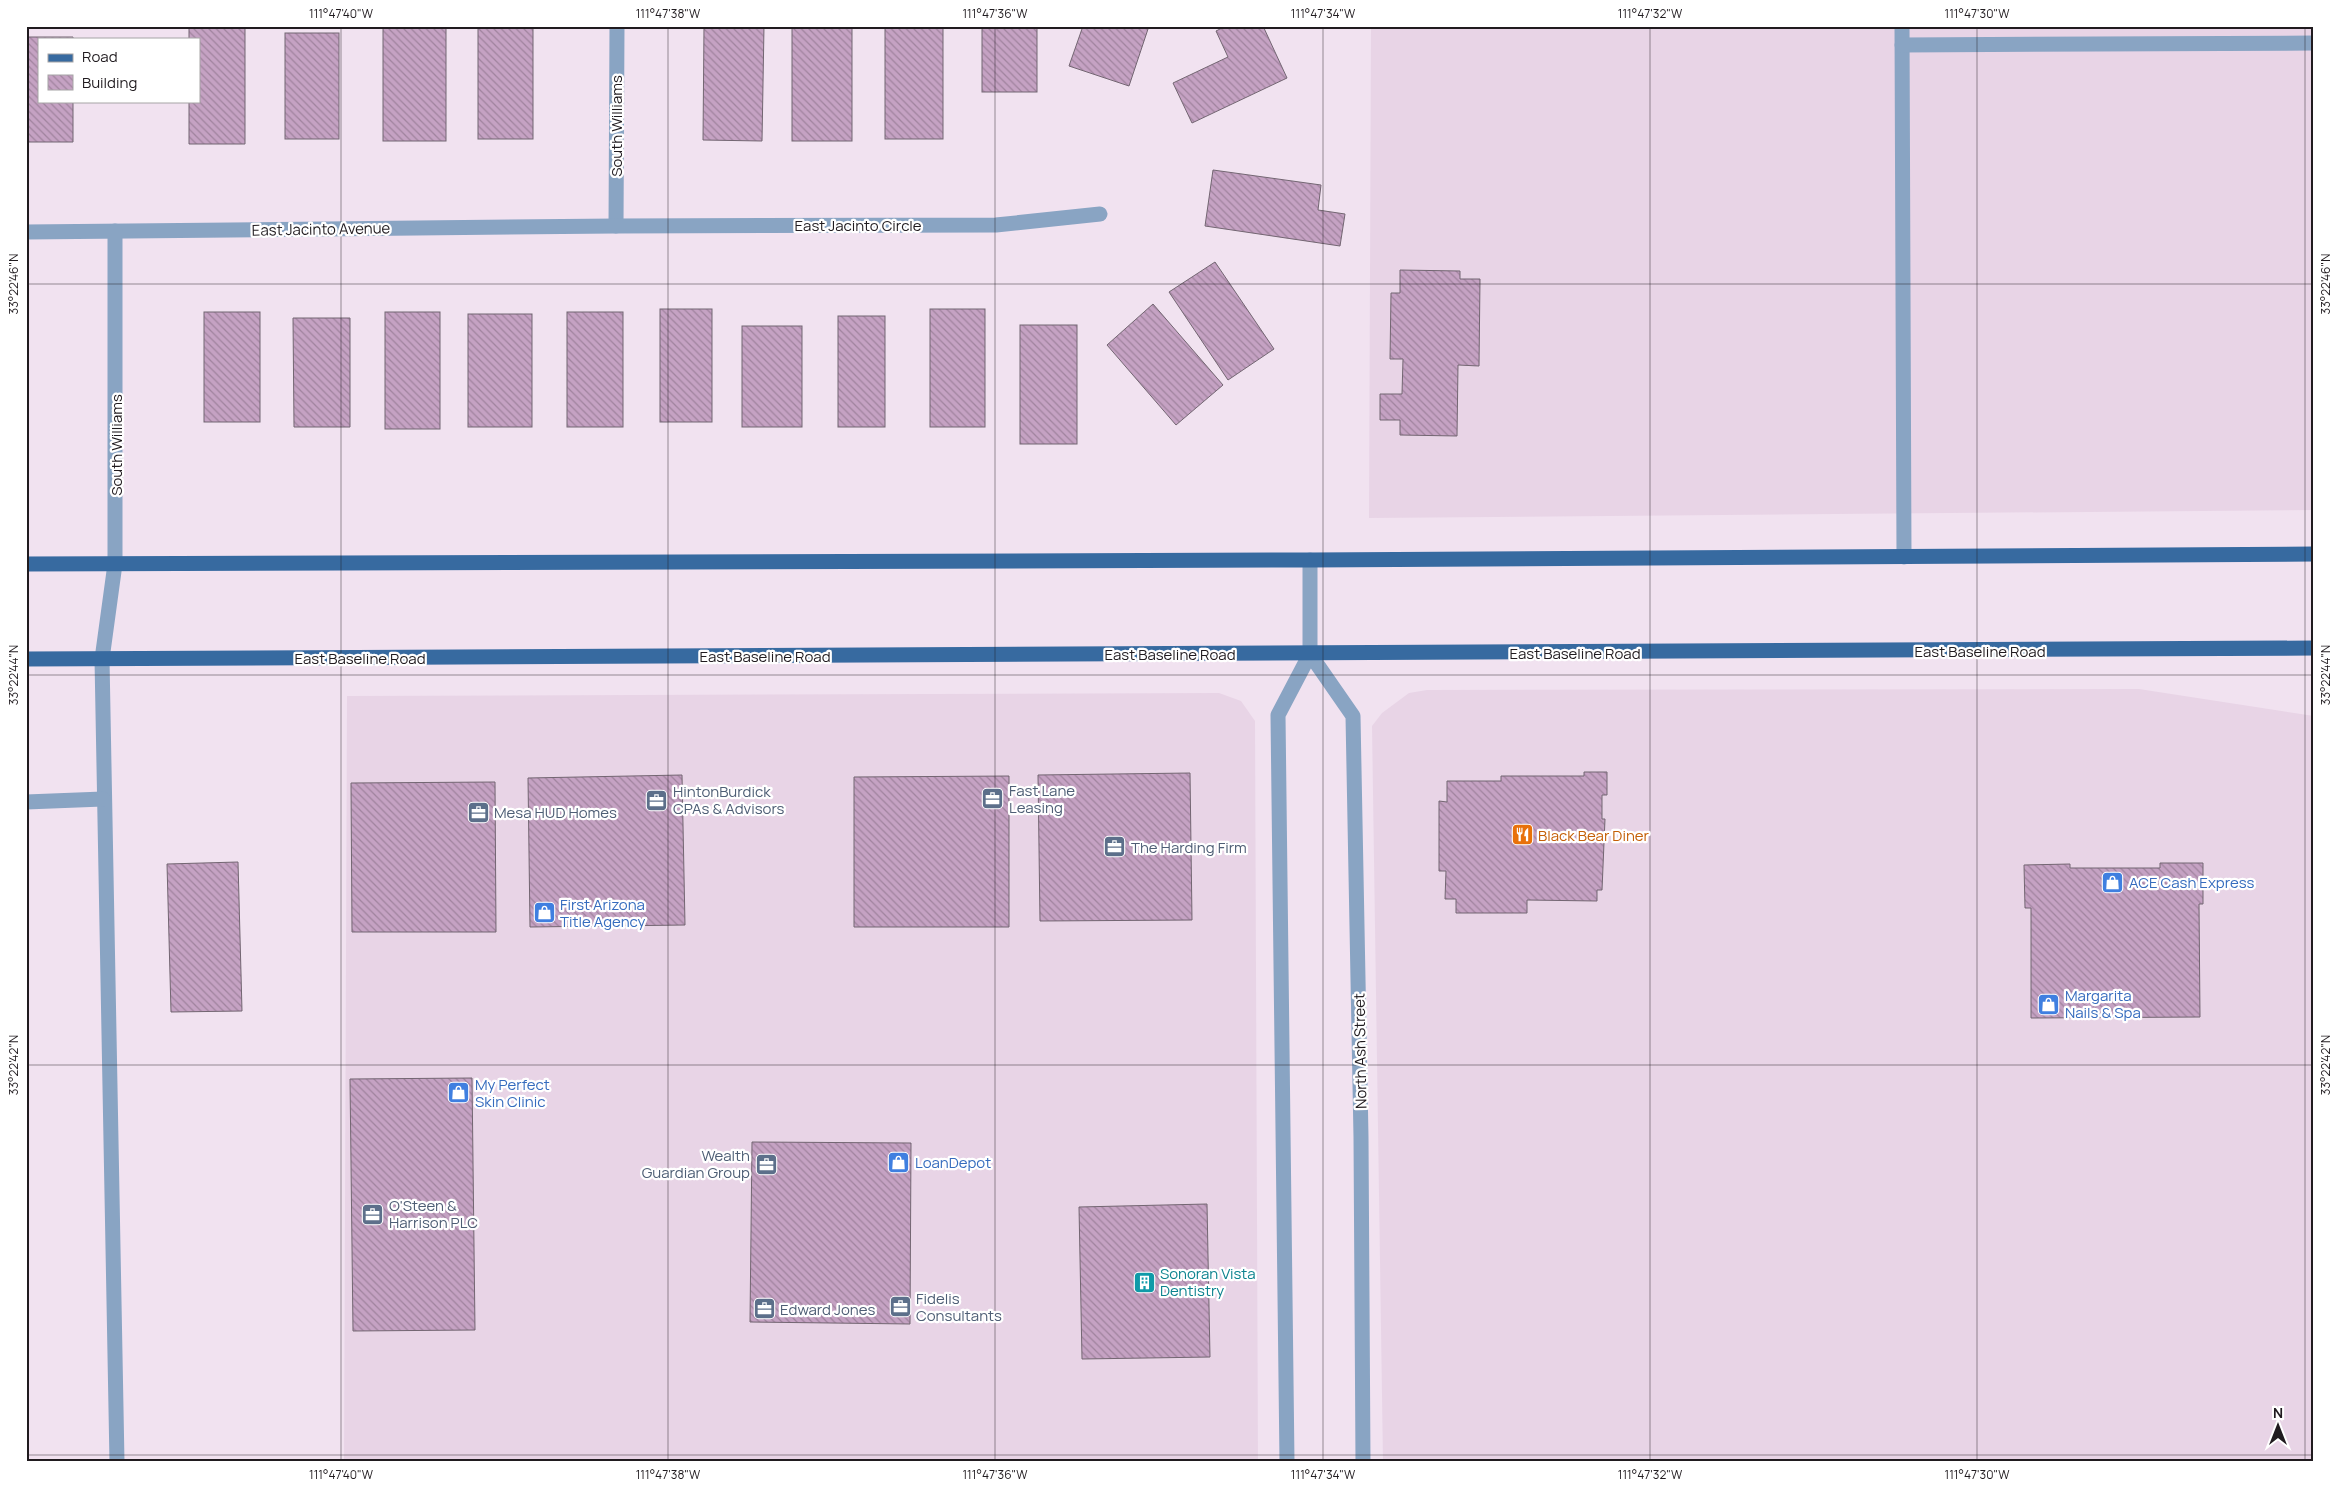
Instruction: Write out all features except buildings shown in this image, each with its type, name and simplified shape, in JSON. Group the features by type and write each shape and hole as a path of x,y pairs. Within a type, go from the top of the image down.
{"main road":[{"path":"26,564 1310,560 2314,554"},
{"name":"East Baseline Road","path":"26,659 2314,648"}],"street":[{"name":"South Williams","path":"616,26 616,226"},
{"path":"1902,26 1904,557"},
{"path":"1902,45 2314,43"},
{"name":"East Jacinto Circle","path":"616,226 996,225 1100,214"},
{"name":"East Jacinto Avenue","path":"26,232 616,226"},
{"name":"South Williams","path":"115,231 115,564 102,659 103,799 117,1462"},
{"path":"1287,1462 1278,715 1310,654 1310,560"},
{"name":"North Ash Street","path":"1310,654 1353,716 1362,1137 1363,1462"},
{"path":"26,802 103,799"}],"shaded area":[{"path":"1371,26 2314,26 2314,510 1369,518"},
{"path":"2139,689 2314,716 2314,1462 1383,1462 1372,726 1382,713 1409,693 1427,690"},
{"path":"1219,693 1241,701 1255,721 1258,1462 344,1462 347,696"}],"place":[{"name":"Fast Lane Leasing","path":"993,799"},
{"name":"HintonBurdick CPAs & Advisors","path":"657,800"},
{"name":"Mesa HUD Homes","path":"478,812"},
{"name":"Black Bear Diner","path":"1522,835"},
{"name":"The Harding Firm","path":"1115,847"},
{"name":"ACE Cash Express","path":"2113,882"},
{"name":"First Arizona Title Agency","path":"544,913"},
{"name":"Margarita Nails & Spa","path":"2049,1004"},
{"name":"My Perfect Skin Clinic","path":"459,1093"},
{"name":"LoanDepot","path":"899,1162"},
{"name":"Wealth Guardian Group","path":"766,1164"},
{"name":"O'Steen & Harrison PLC","path":"373,1214"},
{"name":"Sonoran Vista Dentistry","path":"1144,1282"},
{"name":"Fidelis Consultants","path":"900,1307"},
{"name":"Edward Jones","path":"764,1309"}]}
